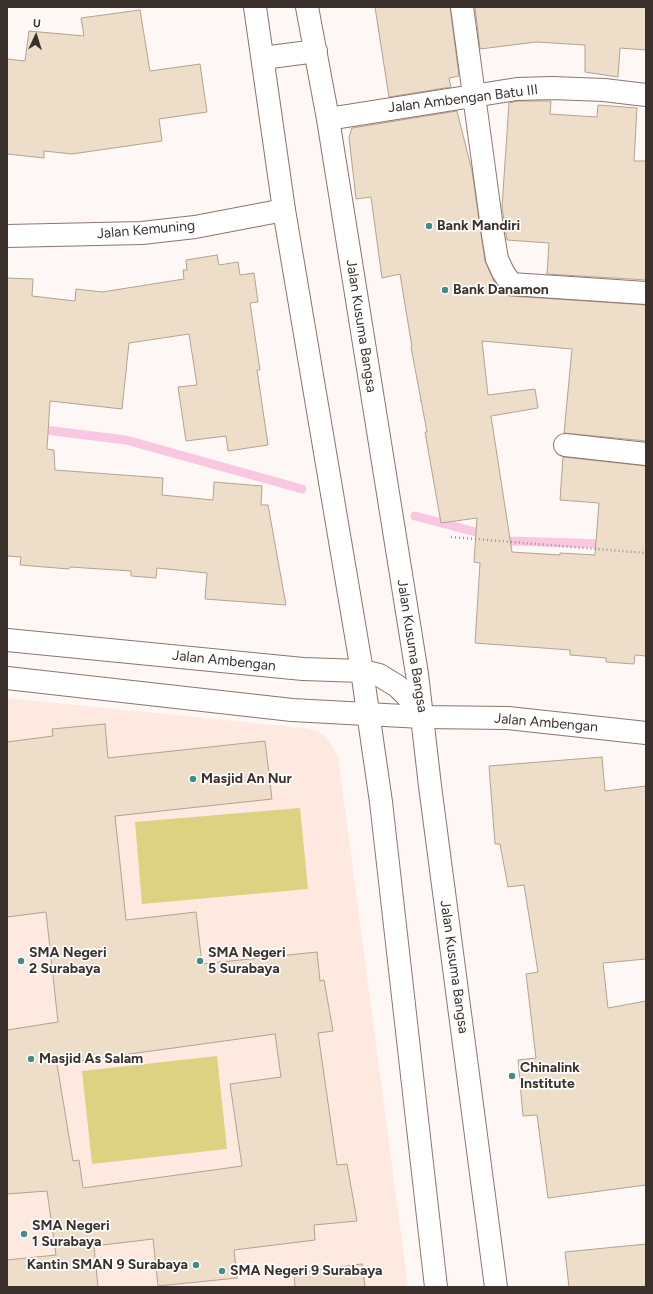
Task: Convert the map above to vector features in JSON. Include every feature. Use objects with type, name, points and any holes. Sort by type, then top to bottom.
[{"type":"main road","points":[[255,7],[284,210],[362,671],[381,802],[436,1287]]},
{"type":"main road","name":"Jalan Kusuma Bangsa","points":[[307,7],[328,119],[412,643],[496,1287]]},
{"type":"main road","points":[[462,7],[497,259],[503,272],[511,284],[646,293]]},
{"type":"main road","points":[[263,58],[316,51]]},
{"type":"main road","name":"Jalan Ambengan Batu III","points":[[328,119],[517,89],[552,88],[604,90],[646,95]]},
{"type":"main road","name":"Jalan Kemuning","points":[[7,236],[142,233],[195,226],[284,210]]},
{"type":"main road","points":[[565,445],[646,454]]},
{"type":"main road","name":"Jalan Ambengan","points":[[7,640],[303,669],[362,671],[379,675],[397,686],[409,698],[422,717]]},
{"type":"main road","name":"Jalan Ambengan","points":[[7,678],[292,710],[422,717],[508,718],[646,733]]},
{"type":"path","points":[[450,537],[646,553]]},
{"type":"shaded area","name":"SMA Negeri 5 Surabaya","points":[[7,698],[303,728],[318,731],[327,738],[338,756],[408,1287],[7,1287]]},
{"type":"shaded area","points":[[300,808],[308,889],[142,904],[135,822]]},
{"type":"shaded area","points":[[217,1056],[227,1149],[92,1164],[82,1071]]},
{"type":"building","points":[[375,7],[450,7],[459,76],[449,78],[451,87],[389,97]]},
{"type":"building","points":[[475,7],[646,7],[646,50],[620,48],[618,77],[585,72],[585,45],[536,42],[480,49]]},
{"type":"building","points":[[140,10],[150,71],[200,64],[207,112],[159,119],[162,141],[72,154],[44,151],[44,158],[7,154],[7,59],[25,61],[29,31],[84,36],[81,18]]},
{"type":"building","points":[[518,101],[551,101],[550,114],[597,117],[598,105],[637,108],[634,161],[646,161],[646,280],[547,274],[549,243],[507,240],[502,207],[509,103]]},
{"type":"building","points":[[457,111],[472,171],[485,261],[496,286],[505,295],[510,296],[646,305],[646,441],[564,433],[572,349],[482,341],[488,395],[535,389],[538,408],[491,416],[512,552],[560,555],[560,553],[595,555],[599,503],[560,500],[563,457],[646,466],[646,656],[635,655],[634,664],[606,662],[606,658],[570,655],[570,650],[475,643],[480,563],[474,562],[477,518],[441,523],[400,274],[382,278],[371,197],[356,199],[349,137],[352,128]]},
{"type":"building","points":[[217,255],[219,265],[238,262],[240,275],[254,273],[258,302],[250,303],[260,370],[257,370],[268,445],[228,451],[226,436],[186,441],[178,387],[197,385],[189,334],[129,343],[122,409],[50,401],[47,449],[54,450],[55,470],[163,478],[162,495],[213,500],[214,482],[262,486],[261,505],[268,505],[286,605],[205,599],[207,573],[157,568],[156,578],[131,576],[131,571],[70,567],[69,569],[20,565],[21,557],[7,556],[7,278],[33,279],[32,296],[75,301],[76,289],[102,292],[184,279],[183,270],[187,270],[186,260]]},
{"type":"building","points":[[105,724],[108,758],[265,741],[272,799],[115,816],[126,920],[196,912],[202,964],[317,952],[320,981],[324,980],[333,1031],[318,1033],[337,1165],[347,1164],[357,1221],[314,1225],[315,1240],[234,1250],[237,1278],[158,1286],[153,1239],[94,1246],[98,1287],[7,1287],[7,1260],[56,1255],[47,1191],[7,1194],[7,1030],[58,1022],[46,912],[7,917],[7,742],[53,736],[52,729]],"holes":[[[275,1034],[281,1077],[230,1084],[242,1166],[83,1188],[79,1160],[73,1161],[57,1064]]]},
{"type":"building","points":[[602,757],[605,791],[646,786],[646,959],[603,963],[608,1008],[646,1001],[646,1185],[548,1198],[537,1115],[523,1116],[518,1060],[536,1058],[526,974],[538,972],[524,885],[508,887],[500,844],[495,844],[489,766]]},
{"type":"building","points":[[646,1244],[646,1287],[569,1287],[565,1252]]},
{"type":"building","points":[[362,1264],[365,1287],[295,1287],[294,1273]]},
{"type":"waterway","points":[[37,429],[126,440],[302,489]]},
{"type":"waterway","points":[[415,516],[487,535]]},
{"type":"waterway","points":[[500,538],[510,541],[607,544]]},
{"type":"place","name":"Bank Mandiri","points":[[429,226]]},
{"type":"place","name":"Bank Danamon","points":[[445,290]]},
{"type":"place","name":"Masjid An Nur","points":[[193,779]]},
{"type":"place","name":"SMA Negeri 2 Surabaya","points":[[21,961]]},
{"type":"place","name":"SMA Negeri 5 Surabaya","points":[[200,961]]},
{"type":"place","name":"Masjid As Salam","points":[[31,1059]]},
{"type":"place","name":"Chinalink Institute","points":[[512,1076]]},
{"type":"place","name":"SMA Negeri 1 Surabaya","points":[[24,1234]]},
{"type":"place","name":"Kantin SMAN 9 Surabaya","points":[[196,1265]]},
{"type":"place","name":"SMA Negeri 9 Surabaya","points":[[222,1271]]}]
